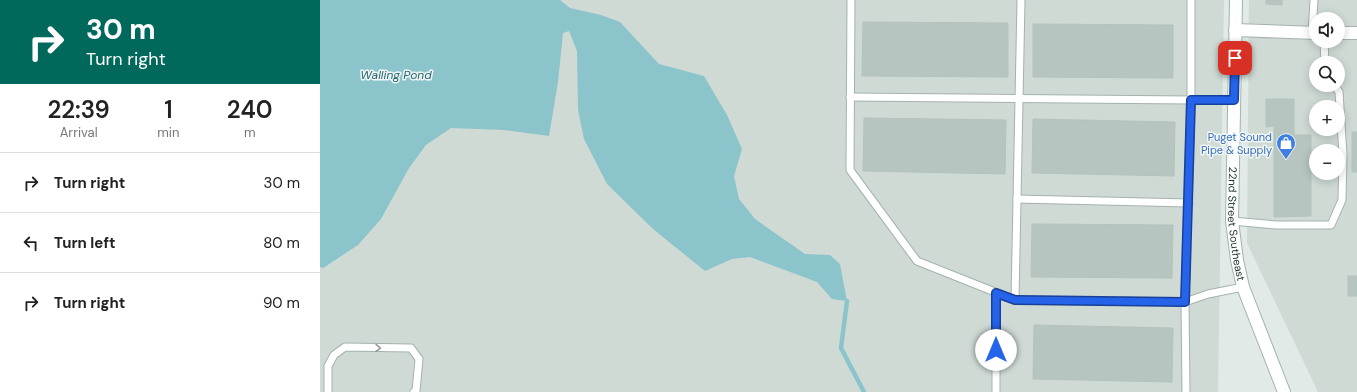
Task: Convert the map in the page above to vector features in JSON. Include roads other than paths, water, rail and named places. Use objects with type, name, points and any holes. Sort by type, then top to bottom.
[{"type":"street","name":"22nd Street Southeast","points":[[1236,0],[1232,221],[1237,260],[1243,287],[1284,392]]},
{"type":"street","points":[[1235,30],[1309,33]]},
{"type":"street","points":[[1345,33],[1357,33]]},
{"type":"lane","points":[[851,0],[850,170],[917,261],[1015,300],[1185,302],[1208,294],[1243,287]]},
{"type":"lane","points":[[1015,300],[1021,0]]},
{"type":"lane","points":[[1186,392],[1185,302],[1189,203],[1191,0]]},
{"type":"lane","points":[[1314,0],[1314,12]]},
{"type":"lane","points":[[1232,221],[1276,225],[1330,225],[1342,200],[1343,155],[1339,92]]},
{"type":"lane","points":[[850,97],[1234,100]]},
{"type":"lane","points":[[1017,199],[1189,203]]},
{"type":"lane","points":[[996,293],[996,392]]},
{"type":"lane","points":[[328,392],[328,366],[334,355],[345,347],[411,348],[419,359],[416,391],[414,392]]},
{"type":"water","name":"Walling Pond","points":[[320,0],[560,0],[570,8],[601,15],[620,22],[659,64],[704,76],[727,115],[742,149],[734,176],[739,199],[755,219],[805,254],[830,255],[840,264],[847,301],[832,299],[817,282],[750,257],[732,259],[705,271],[653,229],[607,184],[584,139],[578,110],[577,51],[569,31],[563,33],[558,82],[549,136],[504,130],[451,128],[426,145],[409,168],[381,219],[358,245],[323,268],[320,267]]},
{"type":"waterway","points":[[847,301],[841,348],[864,392]]},
{"type":"place","name":"Puget Sound Pipe & Supply","points":[[1286,160]]}]
